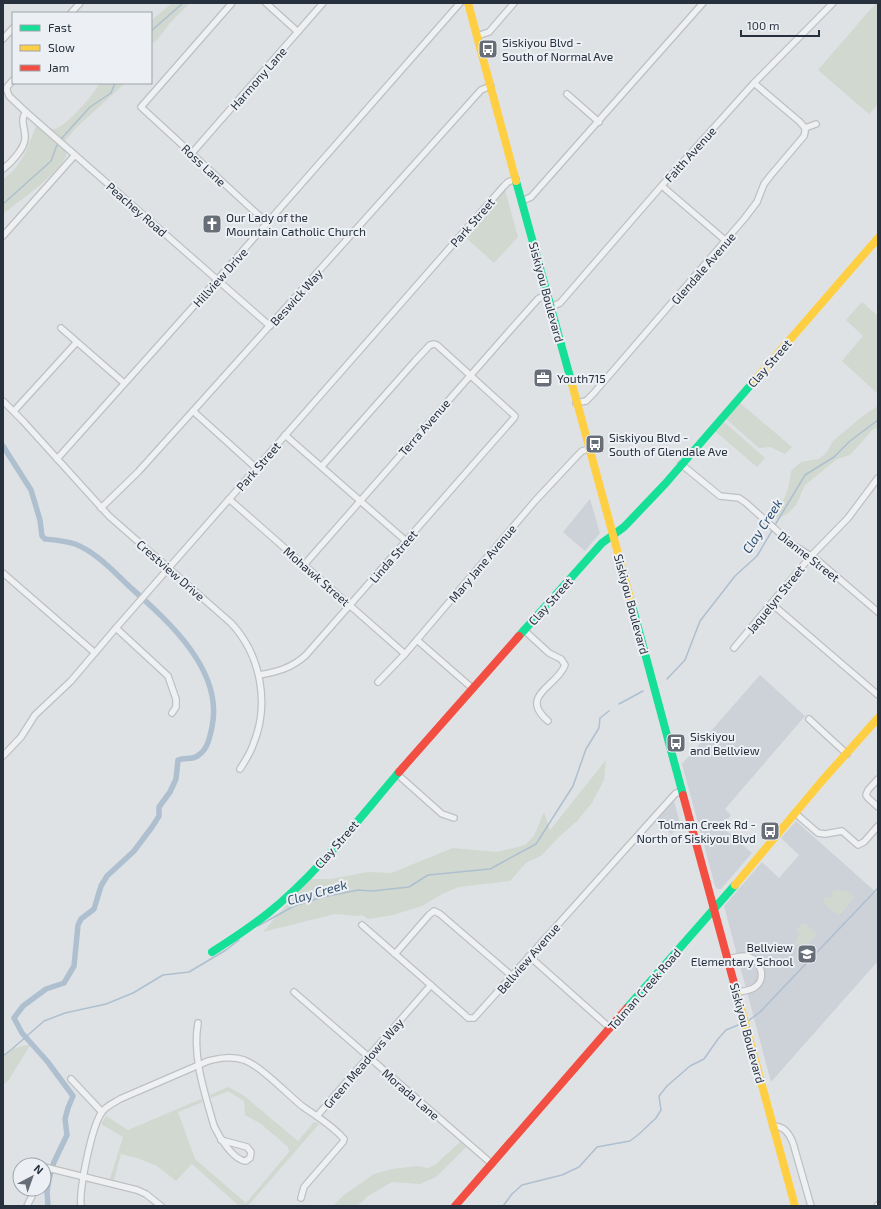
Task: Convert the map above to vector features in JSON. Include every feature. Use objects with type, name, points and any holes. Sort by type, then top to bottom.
[{"type":"street","points":[[72,12],[80,3]]},
{"type":"street","name":"Ross Lane","points":[[232,3],[141,107],[267,223]]},
{"type":"street","points":[[266,3],[298,32]]},
{"type":"street","name":"Harmony Lane","points":[[192,153],[323,3]]},
{"type":"street","name":"Hillview Drive","points":[[57,459],[218,279],[460,3]]},
{"type":"street","name":"Siskiyou Boulevard","points":[[468,3],[795,1206]]},
{"type":"street","points":[[478,36],[489,32],[514,3]]},
{"type":"street","points":[[522,201],[531,197],[703,3]]},
{"type":"street","name":"Faith Avenue","points":[[551,307],[560,303],[754,83],[833,3]]},
{"type":"street","points":[[3,39],[12,29]]},
{"type":"street","points":[[5,91],[12,81]]},
{"type":"street","points":[[754,83],[805,128],[816,124]]},
{"type":"street","name":"Beswick Way","points":[[101,508],[138,472],[482,90],[491,86]]},
{"type":"street","name":"Peachey Road","points":[[5,91],[26,112],[270,326]]},
{"type":"street","points":[[567,94],[599,122]]},
{"type":"street","points":[[3,169],[13,160],[23,143],[25,138],[22,121],[26,112]]},
{"type":"street","name":"Glendale Avenue","points":[[576,403],[586,401],[593,394],[726,241],[758,202],[764,184],[804,136],[805,128]]},
{"type":"street","points":[[3,236],[75,155]]},
{"type":"street","name":"Park Street","points":[[3,756],[21,737],[36,715],[71,681],[141,599],[504,186],[508,182],[516,179]]},
{"type":"street","points":[[662,186],[726,241]]},
{"type":"street","name":"Clay Street","points":[[212,952],[228,943],[275,908],[313,871],[472,688],[602,542],[633,518],[878,238]]},
{"type":"street","name":"Terra Avenue","points":[[304,564],[538,299],[547,294]]},
{"type":"street","points":[[61,328],[76,343],[124,383]]},
{"type":"street","points":[[14,411],[76,343]]},
{"type":"street","points":[[322,466],[430,345],[437,345],[470,375]]},
{"type":"street","name":"Linda Street","points":[[258,675],[284,669],[300,662],[514,418],[514,414],[470,375]]},
{"type":"street","name":"Crestview Drive","points":[[3,401],[14,411],[101,508],[237,629],[250,649],[258,675],[262,697],[260,721],[253,745],[240,769]]},
{"type":"street","points":[[193,411],[256,468]]},
{"type":"street","points":[[285,435],[406,541]]},
{"type":"street","name":"Mary Jane Avenue","points":[[378,682],[406,654],[535,501],[582,451],[589,449]]},
{"type":"street","name":"Dianne Street","points":[[681,464],[720,496],[739,498],[746,502],[793,545],[816,559],[878,612]]},
{"type":"street","name":"Jaquelyn Street","points":[[734,648],[772,604],[810,556],[848,518],[878,478]]},
{"type":"street","name":"Mohawk Street","points":[[229,499],[406,654]]},
{"type":"street","points":[[3,573],[95,652]]},
{"type":"street","points":[[772,604],[878,695]]},
{"type":"street","points":[[116,628],[168,676],[176,699],[176,707],[172,713]]},
{"type":"street","points":[[524,630],[549,653],[561,659],[565,666],[562,672],[542,691],[537,698],[538,709],[542,716],[548,721]]},
{"type":"street","points":[[417,640],[472,688]]},
{"type":"street","name":"Tolman Creek Road","points":[[455,1206],[878,718]]},
{"type":"street","points":[[808,719],[847,754]]},
{"type":"street","points":[[397,774],[442,814],[454,818]]},
{"type":"street","points":[[876,781],[868,790],[866,795],[878,807]]},
{"type":"street","name":"Bellview Avenue","points":[[362,925],[431,986],[465,1015],[472,1019],[476,1017],[675,794],[682,790]]},
{"type":"street","points":[[795,813],[818,833],[821,834],[842,831],[858,845],[864,842],[878,826]]},
{"type":"street","points":[[708,886],[715,893],[722,892],[743,869],[753,864]]},
{"type":"street","points":[[395,954],[434,911],[440,914],[512,976]]},
{"type":"street","points":[[529,956],[610,1028]]},
{"type":"street","points":[[728,959],[744,956],[750,957],[756,962],[762,973],[761,980],[754,988],[737,992]]},
{"type":"street","name":"Green Meadows Way","points":[[81,1206],[83,1176],[94,1129],[102,1112],[107,1106],[208,1061],[223,1057],[232,1057],[249,1062],[255,1066],[317,1116],[431,986]]},
{"type":"street","name":"Morada Lane","points":[[294,992],[492,1164]]},
{"type":"street","points":[[198,1023],[196,1043],[199,1066],[214,1126],[221,1140],[240,1160],[246,1162],[250,1158],[251,1152],[247,1148],[221,1140]]},
{"type":"street","points":[[71,1079],[102,1112]]},
{"type":"street","points":[[301,1198],[304,1187],[344,1140],[342,1136],[317,1116]]},
{"type":"street","points":[[773,1126],[783,1128],[794,1143],[811,1206]]},
{"type":"street","points":[[52,1169],[137,1190],[150,1197],[161,1206]]},
{"type":"street","points":[[27,1206],[32,1197]]},
{"type":"shaded area","points":[[172,3],[190,3],[170,23],[157,40],[152,43],[152,20]]},
{"type":"shaded area","points":[[876,3],[878,3],[878,104],[869,114],[818,70]]},
{"type":"shaded area","points":[[99,84],[124,84],[77,127],[63,143],[48,128],[55,129],[60,127],[73,116]]},
{"type":"shaded area","points":[[36,126],[67,153],[58,168],[49,177],[3,214],[3,179],[10,174],[24,156]]},
{"type":"shaded area","points":[[505,190],[518,237],[494,263],[464,236]]},
{"type":"shaded area","points":[[862,302],[878,316],[878,394],[842,361],[863,336],[846,320]]},
{"type":"shaded area","points":[[740,403],[792,447],[785,454],[770,447],[759,448],[726,419]]},
{"type":"shaded area","points":[[878,406],[878,427],[872,430],[850,455],[837,459],[805,485],[796,505],[787,514],[772,521],[769,518],[779,507],[785,497],[789,486],[791,471],[801,462],[819,459],[827,452],[833,441],[864,415]]},
{"type":"shaded area","points":[[724,422],[765,458],[757,467],[715,431]]},
{"type":"shaded area","points":[[590,499],[600,533],[585,551],[563,532]]},
{"type":"shaded area","points":[[760,675],[805,716],[725,809],[731,815],[722,827],[752,853],[721,889],[717,889],[682,764]]},
{"type":"shaded area","points":[[606,760],[604,780],[592,803],[577,821],[541,856],[527,862],[510,881],[459,887],[442,894],[422,906],[393,915],[368,919],[362,915],[335,914],[263,932],[309,879],[331,879],[368,872],[391,873],[453,848],[497,852],[525,845],[534,836],[544,812],[550,830]]},
{"type":"shaded area","points":[[674,801],[681,827],[671,834],[656,820]]},
{"type":"shaded area","name":"Bellview Elementary School","points":[[796,821],[878,894],[878,961],[771,1082],[724,906],[762,862],[779,878],[799,855],[781,838]]},
{"type":"shaded area","points":[[839,889],[841,891],[847,891],[854,897],[841,914],[837,915],[822,902],[824,900],[823,899],[828,896],[830,898],[832,896],[831,892]]},
{"type":"shaded area","points":[[802,924],[806,924],[817,934],[801,952],[796,947],[798,946],[795,943],[799,934],[796,930]]},
{"type":"shaded area","points":[[31,1044],[8,1081],[3,1085],[3,1056],[12,1049]]},
{"type":"shaded area","points":[[228,1087],[243,1095],[298,1141],[314,1122],[319,1124],[248,1206],[239,1206],[192,1164],[176,1181],[157,1166],[137,1158],[121,1154],[114,1180],[110,1179],[123,1137],[101,1124],[106,1116],[128,1130],[201,1099],[203,1102],[178,1112],[195,1159],[246,1203],[289,1152],[288,1147],[261,1124],[245,1115],[244,1101],[228,1091],[211,1098],[210,1095]]},
{"type":"shaded area","points":[[460,1142],[466,1147],[436,1177],[420,1184],[392,1182],[368,1196],[357,1206],[333,1206],[344,1195],[374,1174],[392,1169],[417,1166],[428,1168],[435,1165]]},
{"type":"waterway","points":[[152,30],[183,3]]},
{"type":"waterway","points":[[61,139],[90,107],[111,93],[115,84]]},
{"type":"waterway","points":[[3,204],[51,161],[57,145]]},
{"type":"waterway","name":"Clay Creek","points":[[775,525],[805,475],[834,457],[850,441],[878,420]]},
{"type":"waterway","points":[[3,446],[31,490],[40,520],[42,536],[45,539],[75,544],[90,552],[111,569],[161,615],[190,648],[201,667],[210,686],[213,706],[212,727],[205,749],[195,757],[178,760],[176,779],[170,792],[159,807],[159,816],[134,851],[107,876],[101,886],[94,909],[81,919],[78,925],[74,966],[64,983],[46,989],[23,1006],[14,1018],[22,1033],[47,1061],[73,1096],[65,1119],[67,1135],[54,1162],[49,1179],[47,1192],[48,1206]]},
{"type":"waterway","name":"Clay Creek","points":[[667,679],[685,660],[700,621],[735,576],[757,556],[773,529]]},
{"type":"waterway","name":"Clay Creek","points":[[619,704],[643,691]]},
{"type":"waterway","name":"Clay Creek","points":[[258,926],[294,906],[323,897],[358,890],[372,891],[409,887],[428,875],[490,869],[536,844],[573,786],[586,749],[599,728],[600,718],[609,711]]},
{"type":"waterway","points":[[748,1021],[760,1012],[878,888]]},
{"type":"waterway","name":"Clay Creek","points":[[3,1056],[44,1021],[65,1013],[106,1004],[133,993],[163,975],[189,972],[226,950],[239,940]]},
{"type":"waterway","points":[[503,1206],[512,1194],[522,1185],[562,1175],[579,1167],[597,1147],[630,1141],[656,1118],[661,1110],[659,1096],[667,1086],[690,1066],[704,1059],[726,1030],[743,1023]]},
{"type":"traffic: fast","points":[[516,181],[572,384]]},
{"type":"traffic: fast","points":[[519,636],[602,543],[624,527],[665,484],[755,380]]},
{"type":"traffic: fast","points":[[632,605],[683,795]]},
{"type":"traffic: fast","points":[[212,952],[267,914],[303,882],[399,772]]},
{"type":"traffic: fast","points":[[627,1008],[735,885]]},
{"type":"traffic: slow","points":[[468,3],[516,181]]},
{"type":"traffic: slow","points":[[755,380],[878,238]]},
{"type":"traffic: slow","points":[[572,384],[632,605]]},
{"type":"traffic: slow","points":[[735,885],[821,782],[878,718]]},
{"type":"traffic: slow","points":[[734,983],[795,1206]]},
{"type":"traffic: jam","points":[[399,772],[519,636]]},
{"type":"traffic: jam","points":[[683,795],[734,983]]},
{"type":"traffic: jam","points":[[455,1206],[627,1008]]},
{"type":"place","name":"Siskiyou Blvd - South of Normal Ave","points":[[488,49]]},
{"type":"place","name":"Our Lady of the Mountain Catholic Church","points":[[212,224]]},
{"type":"place","name":"Youth715","points":[[543,378]]},
{"type":"place","name":"Siskiyou Blvd - South of Glendale Ave","points":[[595,444]]},
{"type":"place","name":"Siskiyou and Bellview","points":[[676,743]]},
{"type":"place","name":"Tolman Creek Rd - North of Siskiyou Blvd","points":[[770,831]]},
{"type":"place","name":"Bellview Elementary School","points":[[807,954]]}]
